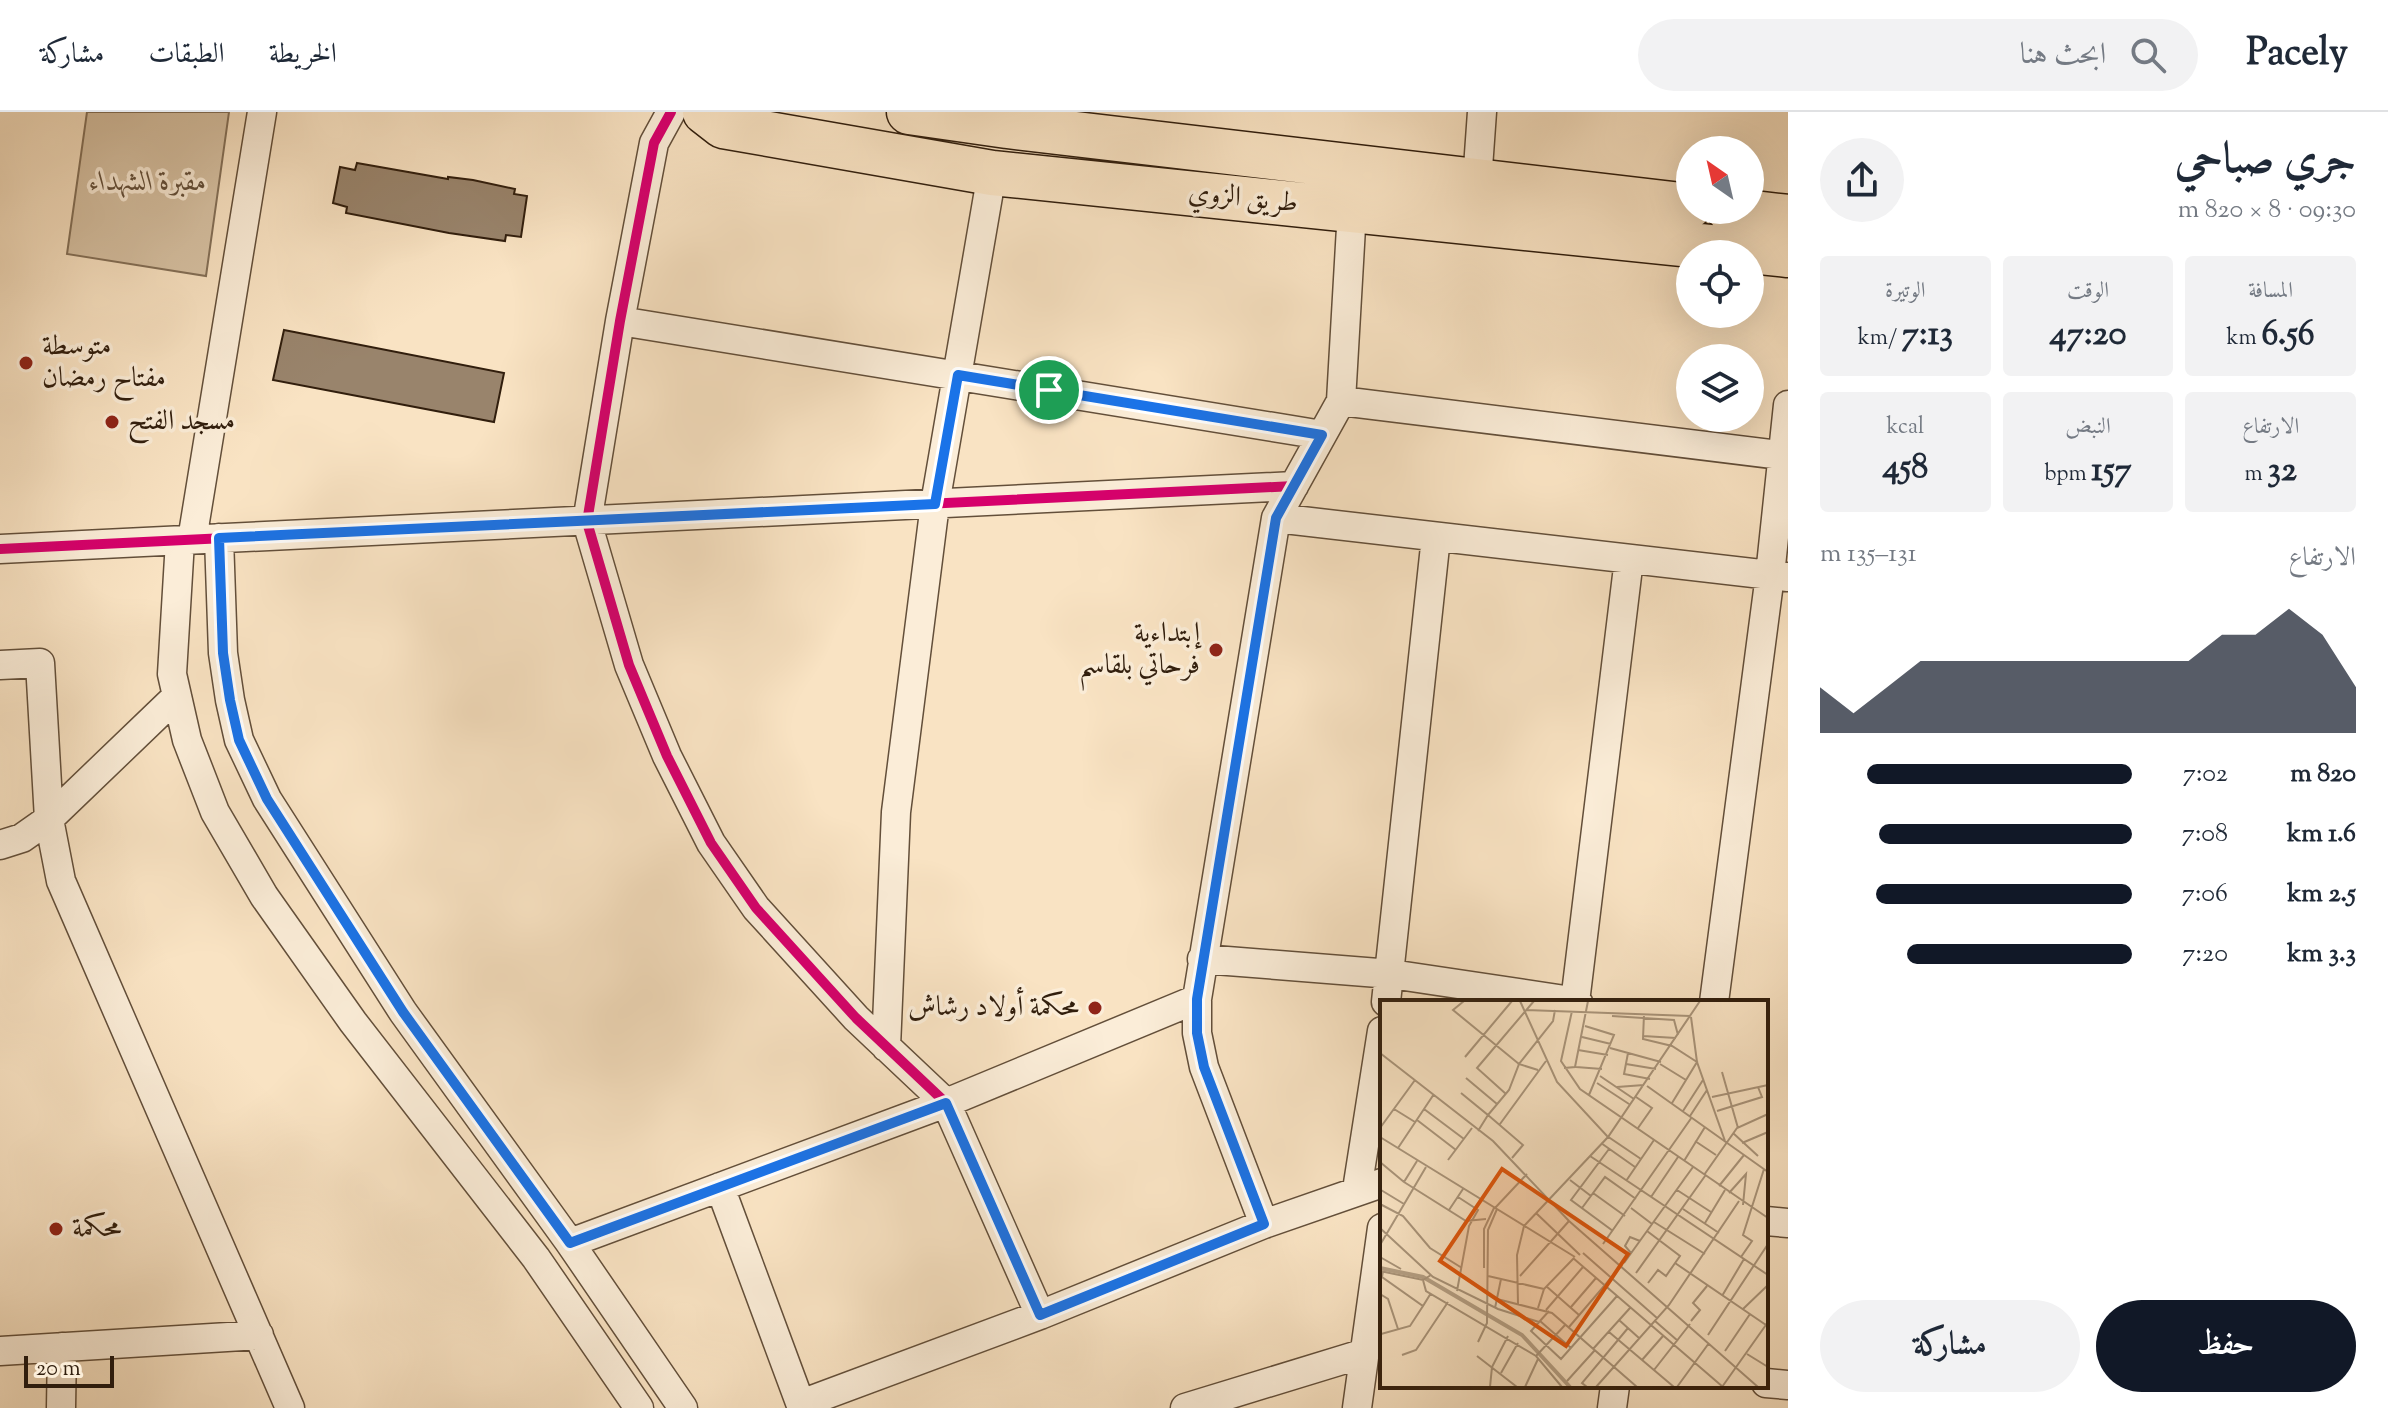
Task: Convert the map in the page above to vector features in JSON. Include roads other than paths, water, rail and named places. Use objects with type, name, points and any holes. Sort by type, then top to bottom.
[{"type":"main road","name":"طريق الزوي","points":[[705,112],[723,126],[992,173],[1788,255]]},
{"type":"main road","name":"طريق الزوي","points":[[935,114],[1676,204]]},
{"type":"main road","points":[[1764,214],[1788,217]]},
{"type":"street","points":[[262,112],[197,540],[172,674],[187,740],[215,812],[264,896],[353,1022],[536,1258],[639,1408]]},
{"type":"street","points":[[671,112],[654,143],[620,321],[587,522],[629,665],[667,756],[711,843],[756,908],[856,1018],[946,1103],[1040,1315]]},
{"type":"street","points":[[1477,182],[1482,112]]},
{"type":"street","points":[[886,1047],[896,812],[935,504],[992,173]]},
{"type":"street","points":[[1264,1224],[1204,1067],[1197,1033],[1197,999],[1276,518],[1341,401],[1352,210]]},
{"type":"street","points":[[620,321],[1322,435]]},
{"type":"street","points":[[1341,401],[1786,455]]},
{"type":"street","points":[[1714,1000],[1779,576],[1788,405]]},
{"type":"street","points":[[0,549],[1294,486]]},
{"type":"street","points":[[1276,518],[1779,576]]},
{"type":"street","points":[[1389,988],[1436,537]]},
{"type":"street","points":[[197,540],[239,740],[267,799],[403,1012],[570,1243],[683,1408]]},
{"type":"street","points":[[1576,1000],[1629,559]]},
{"type":"street","points":[[0,665],[40,663],[49,819],[61,881],[290,1408]]},
{"type":"street","points":[[0,845],[22,838],[49,819],[177,696]]},
{"type":"street","points":[[1202,959],[1389,988],[1549,1000]]},
{"type":"street","points":[[570,1243],[946,1103],[1197,999]]},
{"type":"street","points":[[720,1187],[802,1406],[1040,1315],[1264,1224],[1370,1187],[1380,1057]]},
{"type":"street","points":[[1768,1221],[1788,1223]]},
{"type":"street","points":[[1357,1408],[1371,1343],[1380,1249]]},
{"type":"street","points":[[0,1351],[259,1335]]},
{"type":"street","points":[[1185,1408],[1371,1343]]},
{"type":"street","points":[[61,1408],[62,1347]]},
{"type":"street","points":[[1768,1383],[1788,1385]]},
{"type":"street","points":[[1612,1408],[1615,1388]]},
{"type":"place","name":"متوسطة مفتاح رمضان","points":[[26,363]]},
{"type":"place","name":"مسجد الفتح","points":[[112,422]]},
{"type":"place","name":"إبتداءية فرحاتي بلقاسم","points":[[1216,650]]},
{"type":"place","name":"محكمة أولاد رشاش","points":[[1095,1008]]},
{"type":"place","name":"محكمة","points":[[56,1229]]},
{"type":"park label","name":"مقبرة الشهداء","points":[[148,183]]}]
